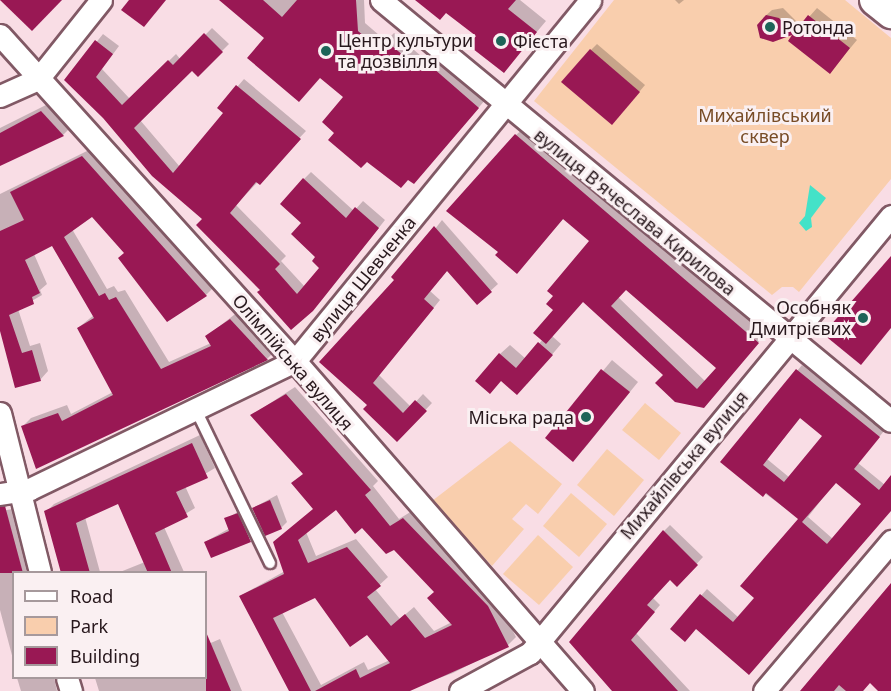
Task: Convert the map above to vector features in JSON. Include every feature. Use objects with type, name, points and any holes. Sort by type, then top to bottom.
[{"type":"street","points":[[0,96],[38,79],[101,0]]},
{"type":"street","name":"вулиця В'ячеслава Кирилова","points":[[381,0],[504,104],[891,421]]},
{"type":"street","name":"вулиця Шевченка","points":[[10,493],[196,410],[295,361],[590,0]]},
{"type":"street","points":[[875,0],[891,13]]},
{"type":"street","name":"Олімпійська вулиця","points":[[0,35],[295,361],[583,691]]},
{"type":"street","name":"Михайлівська вулиця","points":[[460,691],[516,663],[539,643],[891,216]]},
{"type":"street","points":[[0,413],[10,493],[39,571]]},
{"type":"street","points":[[764,691],[891,541]]},
{"type":"lane","points":[[196,410],[270,563]]},
{"type":"green space","name":"Михайлівський сквер","points":[[614,0],[845,0],[891,38],[891,179],[799,292],[793,287],[782,287],[772,295],[534,101]]},
{"type":"green space","points":[[645,403],[681,433],[659,460],[622,430]]},
{"type":"green space","points":[[510,441],[562,484],[538,514],[526,504],[512,519],[524,529],[492,566],[432,501]]},
{"type":"green space","points":[[607,449],[644,480],[614,516],[577,485]]},
{"type":"green space","points":[[571,493],[607,524],[579,557],[543,526]]},
{"type":"green space","points":[[538,535],[573,567],[539,605],[503,574]]},
{"type":"shaded area","points":[[810,185],[826,198],[811,218],[812,227],[806,231],[799,223],[805,216]]},
{"type":"building","points":[[0,0],[62,0],[32,31]]},
{"type":"building","points":[[129,0],[166,0],[144,27],[121,10]]},
{"type":"building","points":[[219,0],[263,0],[282,17],[297,0],[356,0],[358,31],[378,48],[385,40],[418,68],[425,61],[479,108],[414,184],[408,180],[401,188],[367,162],[361,168],[328,140],[334,133],[322,122],[343,97],[320,78],[299,102],[247,58],[264,38]]},
{"type":"building","name":"Фієста","points":[[415,0],[516,0],[508,9],[537,32],[504,73],[468,45],[476,36],[446,13],[440,20]]},
{"type":"building","points":[[766,15],[779,18],[793,34],[808,15],[850,48],[830,74],[788,41],[792,35],[773,42],[760,38],[757,25]]},
{"type":"building","points":[[204,33],[223,52],[198,77],[192,71],[134,128],[173,173],[223,113],[217,108],[236,85],[301,139],[260,185],[256,182],[230,213],[280,264],[275,269],[297,294],[319,268],[312,261],[315,257],[291,234],[301,223],[280,204],[303,178],[346,218],[355,207],[379,228],[313,311],[291,330],[257,292],[260,290],[196,225],[202,219],[152,176],[103,118],[64,80],[95,40],[113,54],[96,77],[122,105],[168,60],[173,65]]},
{"type":"building","points":[[590,49],[640,92],[612,125],[561,82]]},
{"type":"building","points":[[41,111],[64,136],[0,166],[0,133]]},
{"type":"building","points":[[515,134],[759,343],[704,408],[675,402],[655,383],[663,375],[583,302],[546,344],[533,333],[553,310],[546,304],[553,296],[547,291],[589,241],[563,219],[517,274],[495,255],[498,252],[446,211]],"holes":[[[626,290],[716,368],[697,389],[611,306]]]},
{"type":"building","points":[[82,156],[207,296],[167,322],[118,258],[124,253],[92,217],[64,237],[99,296],[105,293],[109,300],[116,297],[161,369],[211,346],[205,336],[230,319],[268,360],[36,469],[21,426],[58,413],[62,421],[113,395],[77,328],[94,318],[52,246],[25,260],[40,293],[32,297],[34,304],[9,315],[22,353],[32,350],[41,381],[15,388],[0,331],[0,231],[24,220],[10,192]]},
{"type":"building","points":[[434,226],[492,292],[477,305],[447,271],[424,299],[434,308],[373,383],[403,413],[415,400],[427,411],[397,442],[363,409],[367,405],[319,362],[394,280],[391,277]]},
{"type":"building","name":"Особняк Дмитрієвих","points":[[891,256],[891,328],[861,365],[823,334]]},
{"type":"building","points":[[538,342],[553,355],[517,395],[501,381],[490,394],[475,381],[499,353],[516,368]]},
{"type":"building","name":"Міська рада","points":[[601,369],[630,392],[573,462],[545,438]]},
{"type":"building","points":[[796,369],[880,437],[854,469],[879,490],[891,475],[891,511],[749,675],[696,629],[685,642],[670,629],[700,594],[733,622],[754,598],[740,586],[798,519],[766,493],[763,497],[720,462]],"holes":[[[800,418],[822,436],[784,482],[763,465]],[[836,483],[861,504],[827,544],[802,522]]]},
{"type":"building","points":[[286,394],[371,490],[365,495],[390,526],[403,518],[488,606],[509,647],[410,691],[315,691],[356,669],[360,678],[390,663],[367,635],[350,647],[315,598],[273,618],[311,691],[289,691],[239,596],[284,574],[273,542],[313,509],[291,483],[303,474],[250,415]],"holes":[[[336,510],[355,534],[362,528],[386,554],[394,550],[434,592],[427,598],[452,625],[425,638],[405,614],[391,626],[367,597],[381,586],[347,547],[308,563],[298,540]]]},
{"type":"building","points":[[192,443],[208,478],[176,492],[188,517],[155,533],[171,571],[147,571],[118,504],[76,523],[89,571],[60,571],[44,511]]},
{"type":"building","points":[[270,500],[282,529],[265,536],[252,508]]},
{"type":"building","points":[[0,506],[5,506],[22,571],[0,573]]},
{"type":"building","points":[[238,513],[251,542],[211,558],[204,542],[229,531],[224,518]]},
{"type":"building","points":[[663,530],[698,565],[677,587],[670,580],[647,605],[655,612],[631,640],[678,691],[612,691],[569,642]]},
{"type":"building","points":[[891,583],[891,691],[878,691],[870,683],[863,691],[846,691],[839,685],[834,691],[800,691]]},
{"type":"building","points":[[207,634],[231,691],[206,691],[207,679]]},
{"type":"place","name":"Ротонда","points":[[770,27]]},
{"type":"place","name":"Фієста","points":[[501,41]]},
{"type":"place","name":"Центр культури та дозвілля","points":[[326,51]]},
{"type":"place","name":"Особняк Дмитрієвих","points":[[863,318]]},
{"type":"place","name":"Міська рада","points":[[586,417]]}]
